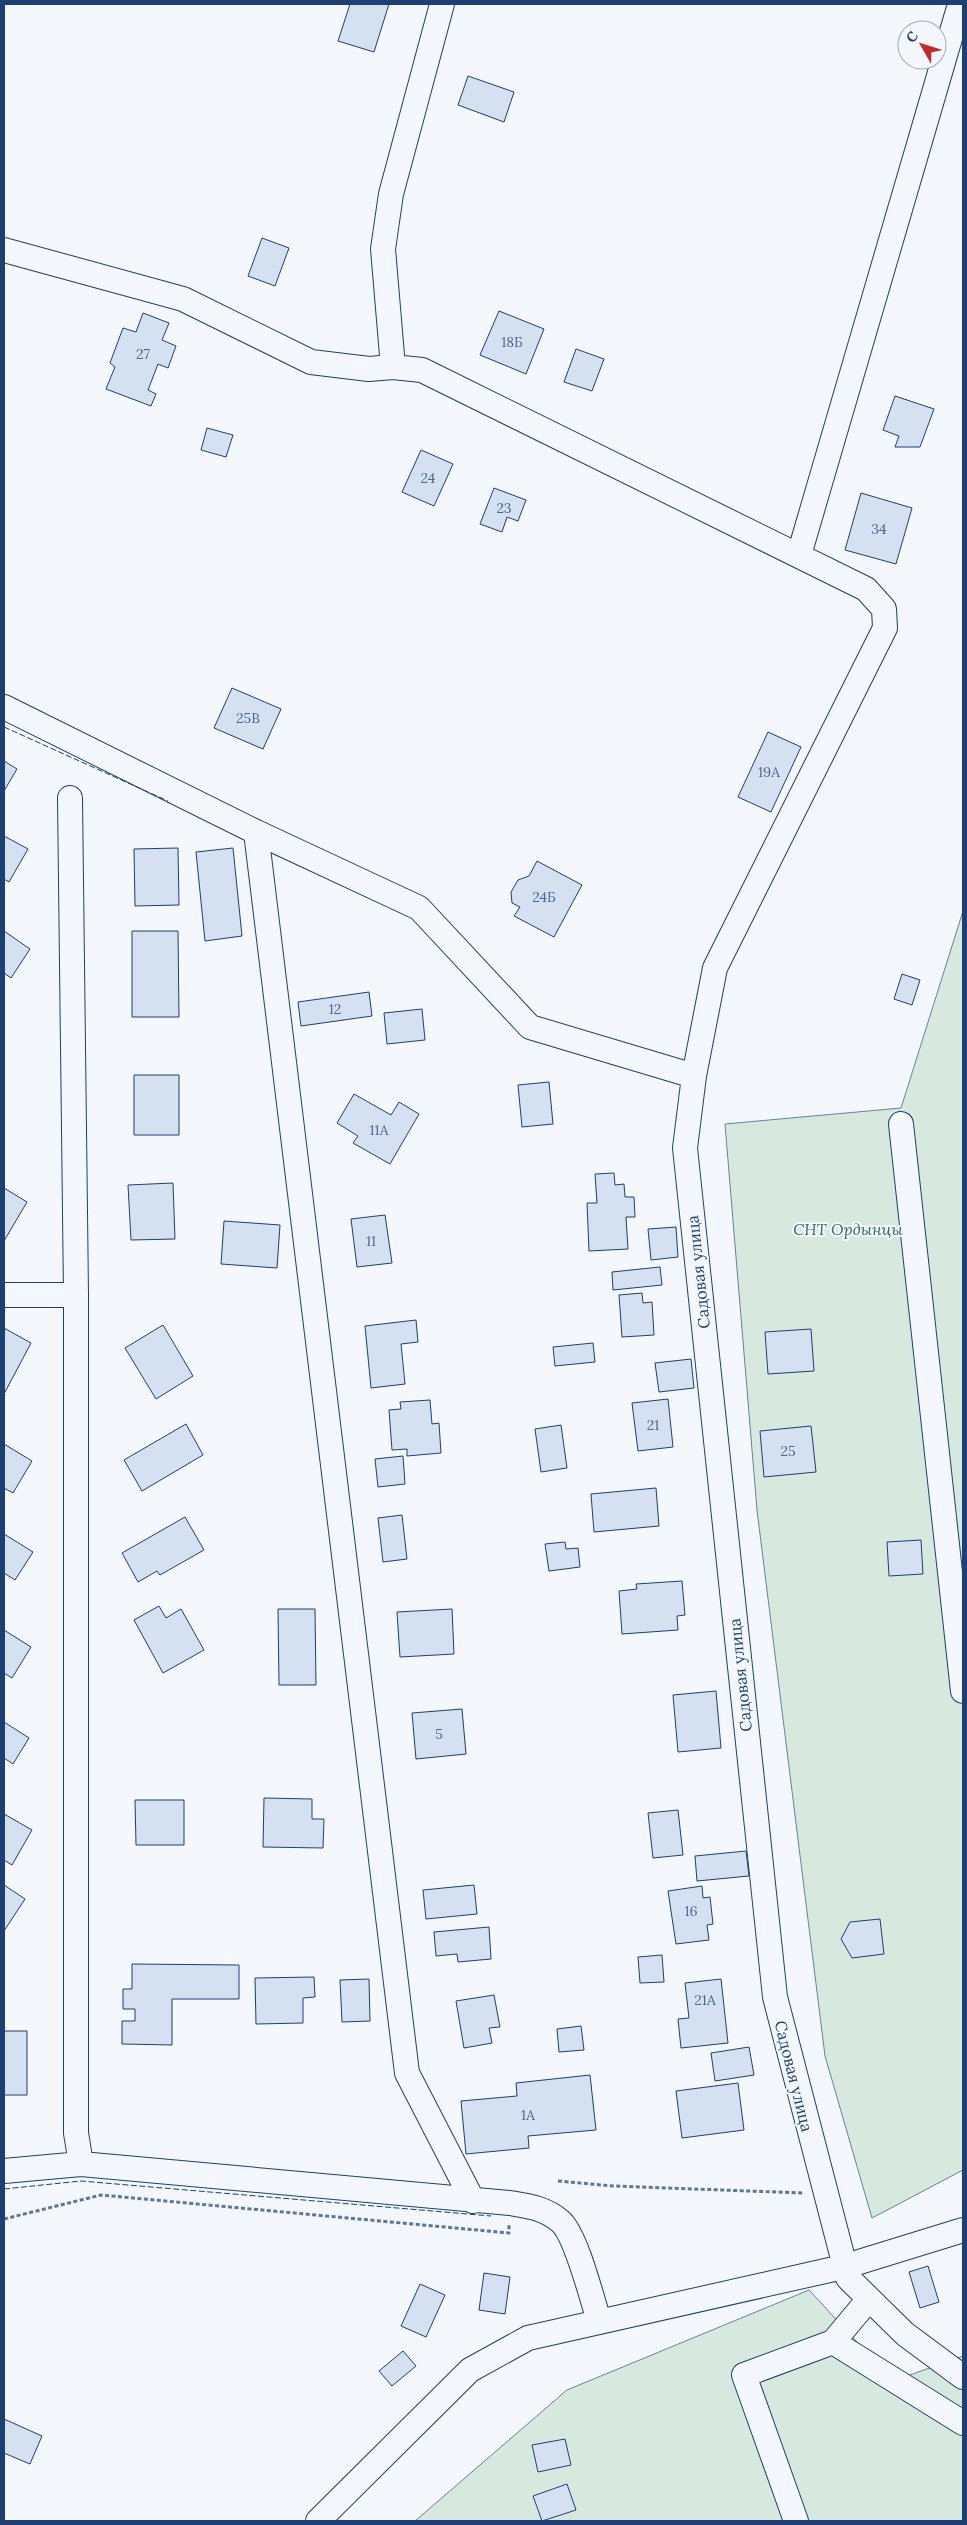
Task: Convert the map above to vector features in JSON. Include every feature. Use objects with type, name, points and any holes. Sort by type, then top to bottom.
[{"type":"street","points":[[393,367],[383,249],[384,240],[391,194],[442,4]]},
{"type":"street","points":[[799,555],[960,4]]},
{"type":"street","name":"Садовая улица","points":[[4,250],[183,299],[311,362],[369,370],[393,367],[422,370],[866,589],[884,609],[885,628],[715,968],[694,1076],[684,1148],[772,1978],[775,1997],[843,2267]]},
{"type":"street","points":[[4,707],[256,832],[420,908],[530,1027],[694,1076]]},
{"type":"street","points":[[70,798],[76,1295],[76,2133],[81,2164]]},
{"type":"street","points":[[256,832],[407,2073],[473,2201]]},
{"type":"street","points":[[902,1124],[963,1691]]},
{"type":"street","points":[[4,1295],[76,1295]]},
{"type":"street","points":[[4,2171],[81,2164],[510,2203],[539,2208],[561,2222],[573,2242],[600,2321]]},
{"type":"street","points":[[318,2521],[470,2370],[528,2338],[843,2267],[963,2230]]},
{"type":"street","points":[[843,2267],[848,2278],[905,2334],[963,2377]]},
{"type":"street","points":[[796,2521],[744,2375],[833,2342],[869,2299]]},
{"type":"street","points":[[833,2342],[963,2423]]},
{"type":"path","points":[[558,2181],[612,2186],[824,2193]]},
{"type":"path","points":[[4,2219],[100,2195],[509,2233],[510,2203]]},
{"type":"green space","name":"СНТ Ордынцы","points":[[963,911],[963,2170],[872,2218],[825,2056],[757,1510],[725,1124],[901,1108]]},
{"type":"green space","points":[[809,2290],[893,2381],[963,2356],[963,2521],[415,2521],[567,2390]]},
{"type":"building","points":[[350,4],[389,4],[374,52],[338,41]]},
{"type":"building","points":[[468,76],[514,92],[504,122],[458,105]]},
{"type":"building","points":[[262,238],[289,248],[275,286],[248,276]]},
{"type":"building","points":[[499,311],[544,329],[526,374],[480,355]]},
{"type":"building","points":[[143,313],[169,323],[162,340],[176,346],[168,368],[158,364],[148,390],[156,394],[151,406],[106,389],[115,367],[110,363],[123,328],[136,332]]},
{"type":"building","points":[[576,349],[604,359],[592,391],[564,382]]},
{"type":"building","points":[[895,396],[934,409],[920,447],[895,447],[899,436],[883,430]]},
{"type":"building","points":[[207,428],[233,435],[226,457],[201,450]]},
{"type":"building","points":[[421,450],[453,464],[434,506],[402,492]]},
{"type":"building","points":[[494,488],[526,500],[518,521],[507,517],[502,532],[480,524]]},
{"type":"building","points":[[861,493],[912,508],[896,564],[845,550]]},
{"type":"building","points":[[232,688],[281,709],[263,749],[214,728]]},
{"type":"building","points":[[768,732],[801,747],[771,812],[738,797]]},
{"type":"building","points":[[4,761],[17,769],[4,791]]},
{"type":"building","points":[[4,836],[28,849],[9,882],[4,879]]},
{"type":"building","points":[[178,848],[179,905],[135,906],[134,849]]},
{"type":"building","points":[[233,848],[242,936],[205,941],[196,852]]},
{"type":"building","points":[[537,861],[582,885],[554,937],[514,916],[520,907],[512,903],[511,892],[518,880],[529,876]]},
{"type":"building","points":[[4,931],[30,949],[11,978],[4,973]]},
{"type":"building","points":[[132,931],[178,931],[179,1017],[132,1017]]},
{"type":"building","points":[[902,974],[920,980],[912,1005],[894,999]]},
{"type":"building","points":[[369,992],[372,1016],[301,1026],[298,1002]]},
{"type":"building","points":[[422,1009],[425,1040],[387,1044],[384,1013]]},
{"type":"building","points":[[134,1075],[179,1075],[179,1135],[134,1135]]},
{"type":"building","points":[[549,1082],[553,1124],[522,1127],[518,1085]]},
{"type":"building","points":[[354,1094],[391,1115],[399,1102],[419,1114],[390,1164],[353,1143],[358,1136],[337,1123]]},
{"type":"building","points":[[614,1173],[615,1185],[624,1184],[625,1197],[634,1197],[635,1217],[626,1217],[628,1249],[589,1251],[587,1203],[597,1203],[595,1174]]},
{"type":"building","points":[[173,1183],[175,1239],[131,1240],[128,1185]]},
{"type":"building","points":[[4,1188],[27,1202],[4,1241]]},
{"type":"building","points":[[385,1215],[392,1263],[357,1267],[351,1219]]},
{"type":"building","points":[[224,1221],[280,1225],[277,1268],[221,1264]]},
{"type":"building","points":[[676,1227],[678,1257],[651,1260],[648,1229]]},
{"type":"building","points":[[660,1267],[662,1285],[613,1290],[612,1272]]},
{"type":"building","points":[[642,1293],[643,1303],[652,1302],[654,1335],[622,1337],[619,1295]]},
{"type":"building","points":[[416,1320],[418,1342],[401,1344],[405,1384],[371,1388],[365,1326]]},
{"type":"building","points":[[163,1325],[193,1376],[156,1399],[125,1348]]},
{"type":"building","points":[[4,1328],[31,1343],[4,1394]]},
{"type":"building","points":[[811,1329],[814,1371],[768,1374],[765,1332]]},
{"type":"building","points":[[593,1343],[595,1362],[555,1366],[553,1347]]},
{"type":"building","points":[[691,1359],[694,1388],[659,1392],[655,1363]]},
{"type":"building","points":[[668,1399],[673,1447],[638,1451],[632,1403]]},
{"type":"building","points":[[430,1400],[432,1424],[439,1423],[441,1453],[407,1456],[407,1449],[392,1450],[389,1410],[401,1409],[400,1402]]},
{"type":"building","points":[[186,1424],[203,1455],[142,1491],[124,1460]]},
{"type":"building","points":[[561,1425],[567,1468],[541,1472],[535,1429]]},
{"type":"building","points":[[811,1426],[816,1472],[764,1477],[760,1431]]},
{"type":"building","points":[[4,1444],[32,1461],[13,1493],[4,1488]]},
{"type":"building","points":[[403,1456],[405,1484],[378,1487],[375,1459]]},
{"type":"building","points":[[656,1488],[659,1526],[594,1532],[591,1494]]},
{"type":"building","points":[[402,1515],[407,1559],[383,1562],[378,1518]]},
{"type":"building","points":[[185,1517],[204,1550],[160,1575],[157,1571],[138,1582],[122,1553]]},
{"type":"building","points":[[4,1534],[33,1552],[15,1580],[4,1573]]},
{"type":"building","points":[[921,1540],[923,1574],[889,1576],[887,1542]]},
{"type":"building","points":[[565,1542],[566,1549],[578,1548],[580,1567],[549,1571],[545,1544]]},
{"type":"building","points":[[682,1581],[685,1615],[677,1616],[678,1630],[622,1634],[619,1591],[637,1589],[636,1584]]},
{"type":"building","points":[[159,1606],[166,1618],[181,1609],[204,1650],[163,1673],[134,1620]]},
{"type":"building","points":[[278,1609],[315,1609],[316,1685],[279,1685]]},
{"type":"building","points":[[452,1609],[454,1654],[400,1657],[397,1612]]},
{"type":"building","points":[[4,1630],[31,1647],[12,1678],[4,1673]]},
{"type":"building","points":[[716,1691],[721,1748],[678,1752],[673,1695]]},
{"type":"building","points":[[462,1709],[466,1754],[416,1759],[412,1713]]},
{"type":"building","points":[[4,1722],[29,1738],[13,1764],[4,1758]]},
{"type":"building","points":[[264,1798],[312,1799],[312,1819],[324,1819],[323,1848],[263,1847]]},
{"type":"building","points":[[135,1800],[184,1800],[184,1845],[136,1845]]},
{"type":"building","points":[[678,1810],[683,1855],[653,1858],[648,1813]]},
{"type":"building","points":[[4,1814],[32,1830],[12,1865],[4,1860]]},
{"type":"building","points":[[746,1851],[749,1876],[697,1881],[695,1856]]},
{"type":"building","points":[[4,1885],[25,1899],[4,1931]]},
{"type":"building","points":[[474,1885],[477,1914],[426,1919],[423,1890]]},
{"type":"building","points":[[702,1886],[703,1898],[710,1897],[713,1924],[707,1925],[709,1940],[676,1944],[668,1891]]},
{"type":"building","points":[[880,1919],[884,1954],[852,1958],[841,1939],[850,1922]]},
{"type":"building","points":[[489,1927],[491,1959],[458,1962],[457,1954],[436,1956],[434,1932]]},
{"type":"building","points":[[662,1955],[664,1982],[640,1983],[638,1957]]},
{"type":"building","points":[[132,1964],[239,1965],[239,1999],[172,1999],[172,2045],[122,2044],[122,2021],[135,2021],[135,2009],[123,2009],[123,1989],[132,1989]]},
{"type":"building","points":[[314,1977],[315,1997],[303,1998],[303,2023],[256,2024],[255,1978]]},
{"type":"building","points":[[369,1979],[370,2021],[342,2022],[340,1980]]},
{"type":"building","points":[[721,1979],[728,2043],[681,2048],[678,2019],[689,2018],[685,1983]]},
{"type":"building","points":[[494,1995],[500,2027],[489,2028],[492,2043],[464,2048],[456,2001]]},
{"type":"building","points":[[581,2026],[584,2050],[559,2052],[557,2029]]},
{"type":"building","points":[[4,2031],[27,2031],[27,2095],[4,2095]]},
{"type":"building","points":[[749,2047],[754,2075],[715,2081],[711,2053]]},
{"type":"building","points":[[590,2075],[596,2130],[528,2136],[529,2148],[466,2154],[461,2101],[517,2096],[516,2083]]},
{"type":"building","points":[[738,2083],[744,2130],[682,2138],[676,2091]]},
{"type":"building","points":[[928,2266],[939,2302],[920,2308],[909,2272]]},
{"type":"building","points":[[484,2273],[510,2277],[505,2314],[479,2310]]},
{"type":"building","points":[[420,2284],[445,2295],[426,2337],[401,2326]]},
{"type":"building","points":[[403,2351],[416,2366],[392,2386],[379,2371]]},
{"type":"building","points":[[4,2419],[42,2436],[30,2464],[4,2453]]},
{"type":"building","points":[[565,2439],[571,2465],[538,2472],[532,2445]]},
{"type":"building","points":[[567,2484],[576,2510],[542,2521],[533,2496]]},
{"type":"fence","points":[[4,727],[168,801]]},
{"type":"fence","points":[[4,2189],[81,2181],[491,2216]]}]
